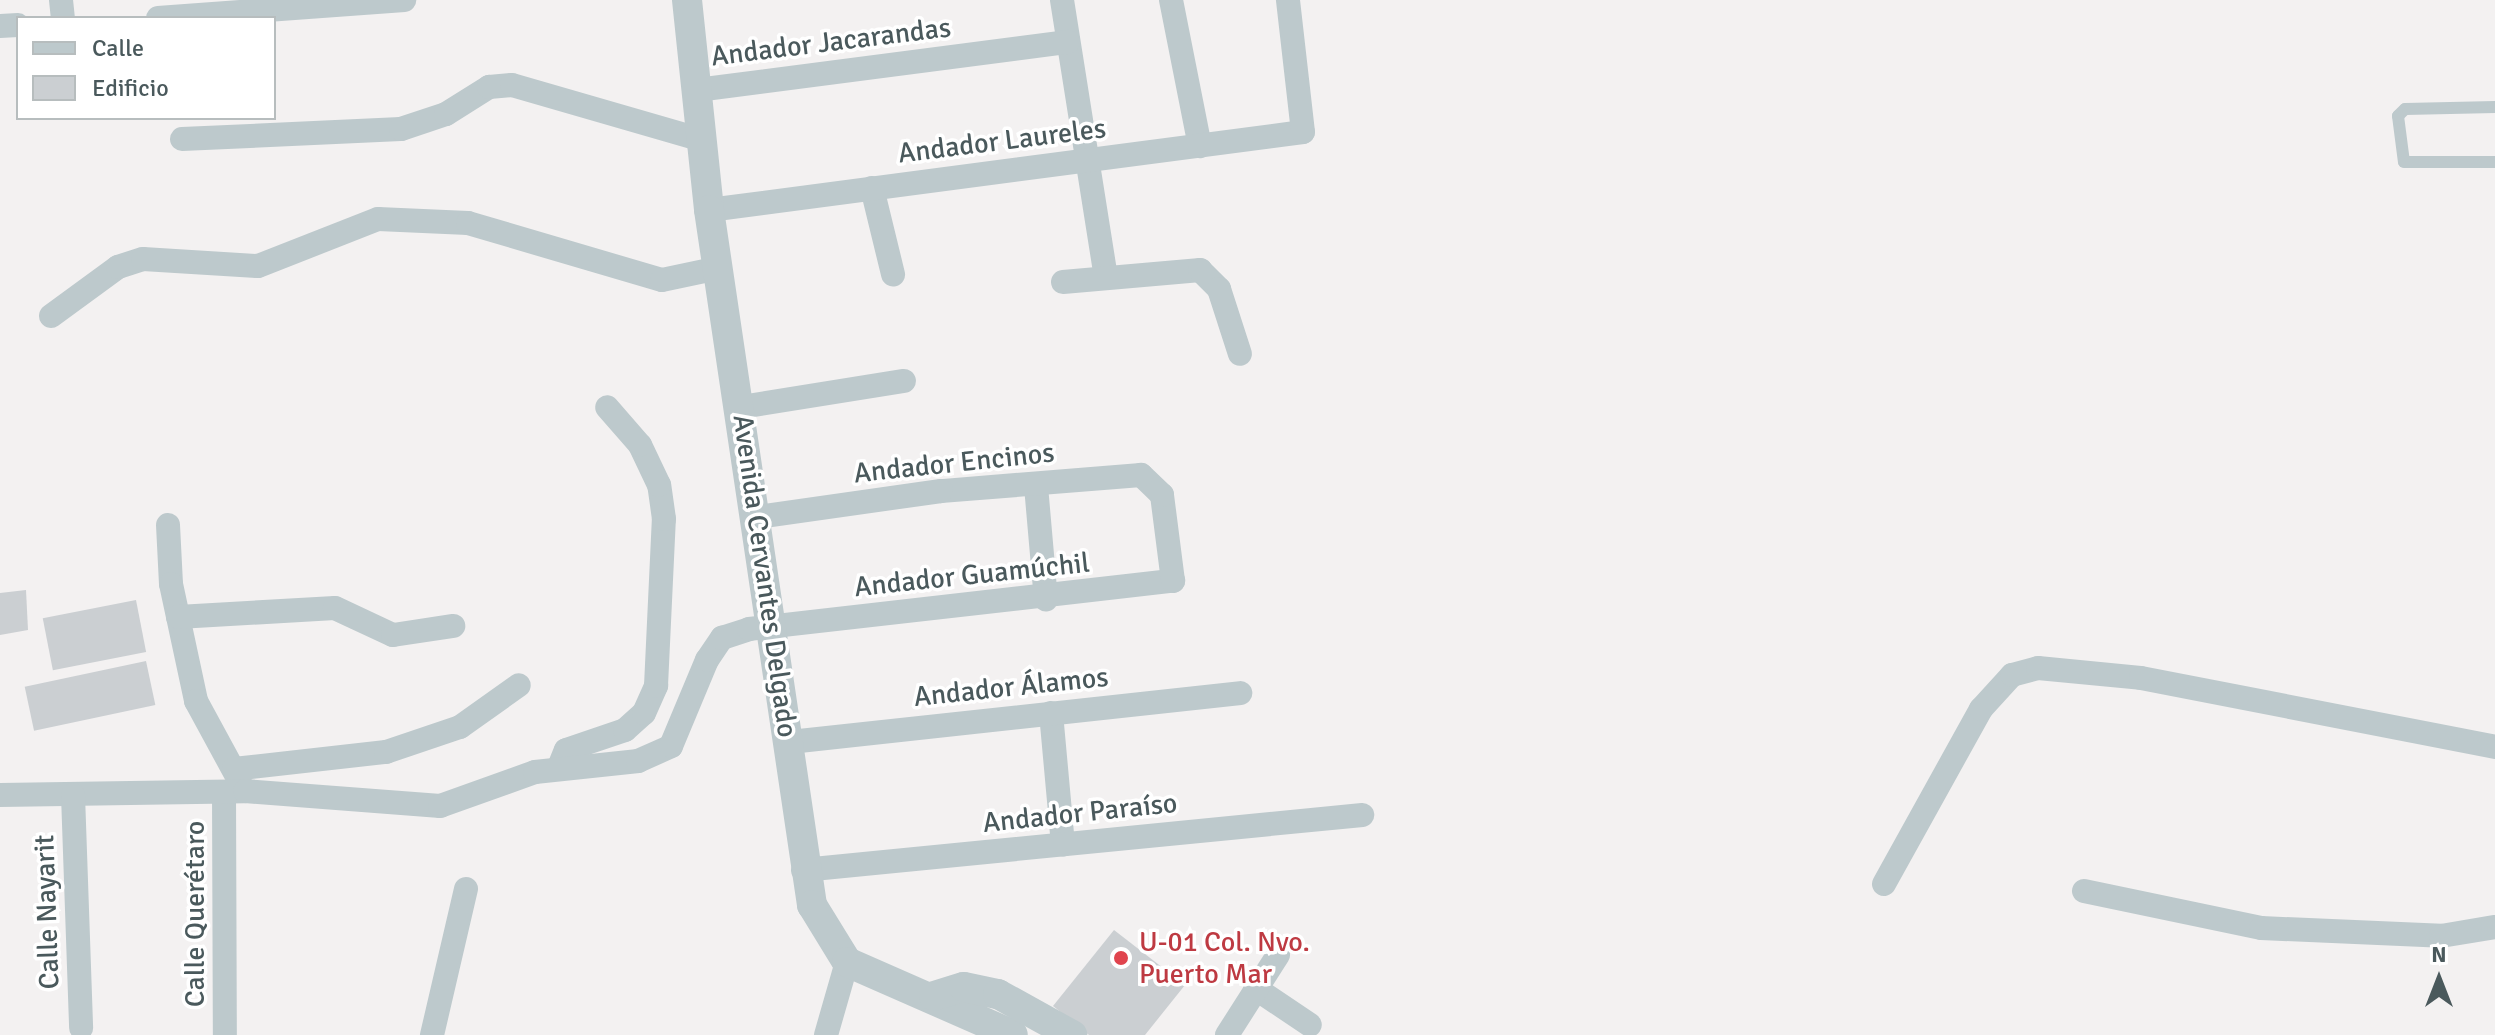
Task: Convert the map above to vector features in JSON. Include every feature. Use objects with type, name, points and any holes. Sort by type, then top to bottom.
[{"type":"street","name":"Avenida Cervantes Delgado","points":[[687,0],[709,210],[776,625],[803,870],[827,938],[847,962]]},
{"type":"street","points":[[1062,0],[1084,161],[1106,277]]},
{"type":"street","points":[[1171,0],[1200,146]]},
{"type":"street","name":"Andador Laureles","points":[[709,210],[1303,132],[1288,0]]},
{"type":"street","points":[[183,16],[288,6],[404,2]]},
{"type":"street","name":"Andador Jacarandas","points":[[697,90],[1068,42]]},
{"type":"street","points":[[182,139],[401,129],[446,114],[489,87],[512,85],[702,140]]},
{"type":"street","points":[[872,188],[893,274]]},
{"type":"street","points":[[51,316],[118,267],[143,259],[258,266],[378,219],[468,223],[662,280],[719,268]]},
{"type":"street","points":[[1063,282],[1200,270],[1219,289],[1240,354]]},
{"type":"street","points":[[741,407],[904,381]]},
{"type":"street","points":[[235,784],[440,806],[559,767],[566,750],[625,730],[644,713],[656,686],[664,519],[659,485],[640,445],[607,407]]},
{"type":"street","name":"Andador Encinos","points":[[758,517],[941,491],[1036,486],[1124,474],[1154,482],[1173,581]]},
{"type":"street","points":[[1036,486],[1046,600]]},
{"type":"street","points":[[168,525],[178,617],[196,701],[235,784]]},
{"type":"street","name":"Andador Guamúchil","points":[[559,767],[638,761],[671,746],[722,638],[776,625],[1046,600],[1173,581]]},
{"type":"street","points":[[178,617],[347,608],[393,635],[453,626]]},
{"type":"street","points":[[1884,884],[1981,709],[2012,675],[2038,668],[2141,678],[2495,747]]},
{"type":"street","points":[[0,795],[73,795],[235,784],[386,752],[460,727],[519,685]]},
{"type":"street","name":"Andador Álamos","points":[[790,742],[1240,693]]},
{"type":"street","points":[[1051,713],[1063,844]]},
{"type":"street","name":"Calle Querétaro","points":[[225,1035],[235,784]]},
{"type":"street","name":"Calle Nayarit","points":[[73,795],[81,1028]]},
{"type":"street","name":"Andador Paraíso","points":[[803,870],[1362,815]]},
{"type":"street","points":[[432,1035],[466,889]]},
{"type":"street","points":[[2084,891],[2261,928],[2441,936],[2495,927]]},
{"type":"street","points":[[1227,1035],[1278,955]]},
{"type":"street","points":[[826,1035],[847,962],[934,996],[1013,1035]]},
{"type":"street","points":[[934,996],[964,987],[998,994],[1060,1032]]},
{"type":"street","points":[[1255,988],[1310,1025]]},
{"type":"lane","points":[[2495,107],[2405,109],[2398,116],[2400,161],[2495,162]]},
{"type":"building","points":[[26,590],[28,630],[0,635],[0,593]]},
{"type":"building","points":[[136,600],[146,652],[53,670],[43,618]]},
{"type":"building","points":[[146,661],[155,705],[34,731],[25,687]]},
{"type":"building","name":"U-01 Col. Nvo. Puerto Mar","points":[[1114,930],[1185,985],[1145,1035],[1089,1035],[1053,1006]]},
{"type":"place","name":"U-01 Col. Nvo. Puerto Mar","points":[[1121,958]]}]
